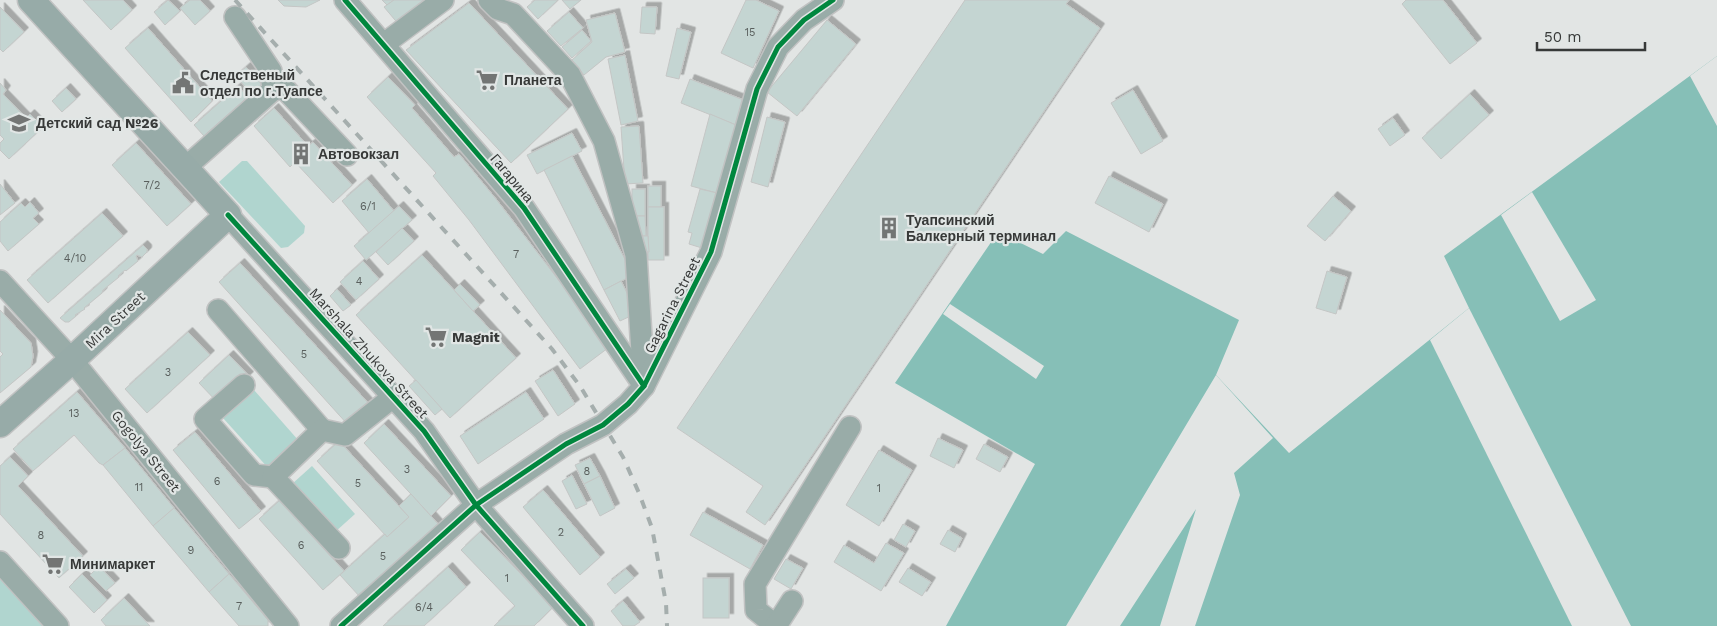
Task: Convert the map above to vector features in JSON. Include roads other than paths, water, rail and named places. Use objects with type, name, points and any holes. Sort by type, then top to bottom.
[{"type":"main road","name":"Marshala Zhukova Street","points":[[31,0],[228,215]]},
{"type":"main road","name":"Mira Street","points":[[0,424],[228,215]]},
{"type":"street","name":"Гагарина","points":[[345,0],[524,208],[644,386]]},
{"type":"street","points":[[384,44],[443,0]]},
{"type":"street","points":[[489,0],[498,9],[513,14],[570,75],[604,140],[636,255],[644,386]]},
{"type":"street","name":"Gagarina Street","points":[[340,626],[476,506],[566,444],[603,425],[628,404],[644,386],[710,252],[757,89],[778,47],[804,20],[834,0]]},
{"type":"street","points":[[235,17],[271,72],[272,90]]},
{"type":"street","points":[[185,168],[272,90],[284,88],[347,155]]},
{"type":"street","name":"Marshala Zhukova Street","points":[[228,215],[424,431],[476,506],[565,618],[583,626]]},
{"type":"street","name":"Gogolya Street","points":[[0,281],[72,360],[288,626]]},
{"type":"street","points":[[218,310],[322,430],[345,435],[393,397]]},
{"type":"street","points":[[244,385],[205,419],[254,475],[273,477],[339,548]]},
{"type":"street","points":[[792,601],[776,626],[756,610],[754,584],[850,427]]},
{"type":"street","points":[[273,477],[322,430]]},
{"type":"street","points":[[0,562],[58,626]]},
{"type":"railway","points":[[235,0],[552,349],[580,386],[623,457],[652,528],[666,603],[667,626]]},
{"type":"place","name":"Планета","points":[[487,80]]},
{"type":"place","name":"Следственый отдел по г.Туапсе","points":[[183,83]]},
{"type":"place","name":"Детский сад №26","points":[[19,123]]},
{"type":"place","name":"Автовокзал","points":[[301,154]]},
{"type":"place","name":"Туапсинский Балкерный терминал","points":[[889,228]]},
{"type":"place","name":"Magnit","points":[[436,337]]},
{"type":"place","name":"Минимаркет","points":[[53,564]]}]
